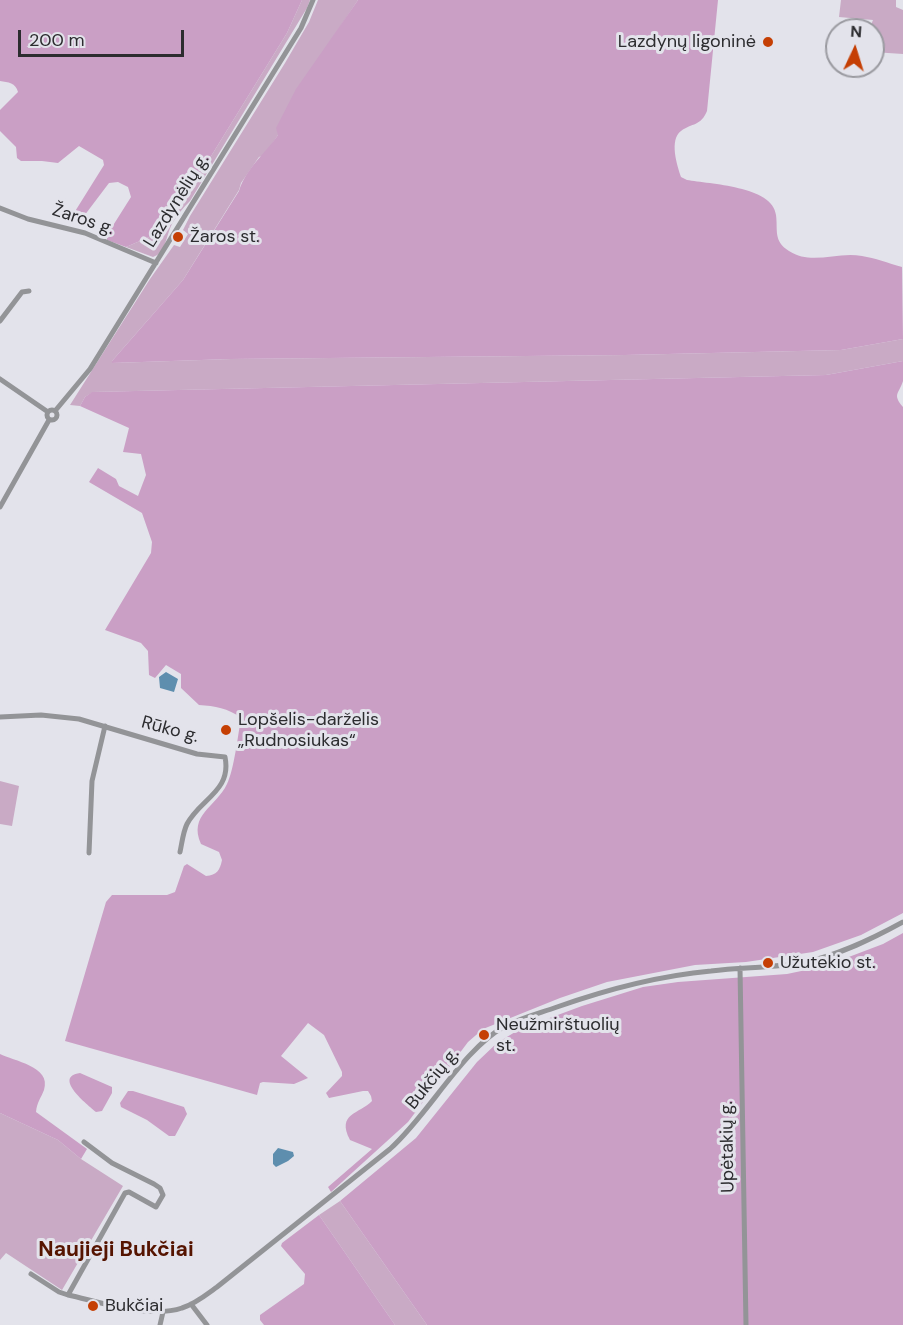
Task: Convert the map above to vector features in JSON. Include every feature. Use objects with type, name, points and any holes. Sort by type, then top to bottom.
[{"type":"street","name":"Lazdynėlių g.","points":[[49,420],[53,421],[57,418],[55,411],[90,369],[301,28],[314,0]]},
{"type":"street","name":"Žaros g.","points":[[0,208],[28,219],[85,233],[156,262]]},
{"type":"street","points":[[0,321],[22,292],[28,291]]},
{"type":"street","points":[[0,379],[48,412],[55,411]]},
{"type":"street","points":[[0,507],[49,420],[48,412]]},
{"type":"street","name":"Rūko g.","points":[[0,717],[54,715],[93,722],[197,754],[225,757],[227,769],[225,776],[217,790],[188,823],[180,852]]},
{"type":"street","points":[[89,853],[92,781],[105,726]]},
{"type":"street","name":"Bukčių g.","points":[[31,1274],[59,1292],[122,1306],[163,1312],[181,1309],[267,1248],[390,1149],[410,1130],[476,1050],[489,1037],[506,1026],[598,993],[639,982],[674,975],[790,965],[836,954],[870,940],[903,922]]},
{"type":"street","name":"Upėtakių g.","points":[[740,968],[746,1325]]},
{"type":"street","points":[[68,1294],[125,1193],[129,1192],[156,1208],[163,1195],[160,1188],[112,1162],[84,1142]]},
{"type":"street","points":[[191,1304],[207,1325]]},
{"type":"street","points":[[160,1325],[163,1312]]},
{"type":"shaded area","points":[[0,0],[302,0],[287,33],[184,200],[156,234],[126,247],[107,240],[107,235],[131,197],[128,187],[118,182],[109,183],[81,220],[77,221],[74,218],[74,213],[104,165],[103,160],[79,146],[58,163],[21,161],[17,158],[16,147],[0,131],[0,110],[18,92],[14,85],[0,81]]},
{"type":"shaded area","points":[[302,0],[310,0],[307,8],[190,201],[174,221],[161,252],[153,257],[126,247],[156,234],[184,200],[287,33]]},
{"type":"shaded area","points":[[318,0],[358,0],[330,42],[278,135],[265,155],[259,157],[241,183],[239,190],[183,280],[112,363],[231,359],[625,355],[841,350],[903,339],[903,361],[826,375],[93,392],[85,397],[80,406],[70,405],[150,279],[174,245],[180,247],[188,234],[183,230],[190,216],[285,63],[309,22]]},
{"type":"shaded area","points":[[358,0],[718,0],[707,111],[699,122],[681,131],[675,140],[675,153],[681,177],[687,180],[739,188],[764,198],[772,205],[776,215],[777,235],[780,243],[798,255],[816,258],[843,255],[862,256],[902,267],[903,339],[841,350],[625,355],[231,359],[112,363],[183,280],[239,191],[246,175],[278,135],[276,128],[296,89]]},
{"type":"shaded area","points":[[841,0],[896,0],[896,7],[903,10],[903,54],[885,53],[885,18],[839,17]]},
{"type":"shaded area","points":[[903,361],[903,381],[897,396],[903,407],[903,913],[861,935],[813,952],[746,962],[695,965],[607,982],[483,1029],[468,1042],[408,1122],[331,1192],[328,1187],[372,1149],[350,1140],[346,1124],[351,1115],[372,1101],[368,1091],[329,1098],[326,1093],[342,1076],[342,1072],[324,1035],[308,1023],[281,1056],[308,1078],[294,1084],[260,1083],[257,1095],[65,1041],[106,902],[112,895],[167,895],[175,892],[184,866],[187,864],[206,876],[219,869],[222,860],[219,852],[201,844],[198,826],[205,812],[227,784],[234,761],[241,718],[221,708],[199,705],[181,688],[181,674],[166,665],[155,678],[149,675],[148,651],[141,643],[105,630],[151,553],[152,542],[142,513],[89,482],[98,468],[116,479],[119,486],[138,496],[146,475],[141,454],[123,452],[129,428],[80,406],[85,397],[92,392],[826,375]]},
{"type":"shaded area","points":[[0,781],[19,786],[12,826],[0,824]]},
{"type":"shaded area","points":[[903,933],[903,1325],[427,1325],[340,1201],[416,1138],[477,1062],[497,1043],[520,1029],[643,987],[678,982],[787,974],[825,966],[883,944]]},
{"type":"shaded area","points":[[0,1054],[30,1066],[42,1075],[45,1082],[44,1090],[36,1112],[87,1149],[81,1159],[58,1140],[0,1113]]},
{"type":"shaded area","points":[[80,1073],[112,1087],[112,1093],[102,1111],[96,1112],[74,1091],[70,1080],[72,1076]]},
{"type":"shaded area","points":[[128,1091],[184,1107],[187,1114],[175,1136],[169,1136],[147,1120],[121,1107],[120,1103]]},
{"type":"shaded area","points":[[0,1113],[58,1140],[81,1159],[123,1186],[62,1290],[6,1253],[0,1260]]},
{"type":"shaded area","points":[[340,1201],[427,1325],[395,1325],[319,1215]]},
{"type":"shaded area","points":[[319,1215],[395,1325],[264,1325],[260,1320],[260,1315],[304,1284],[305,1274],[281,1246]]},
{"type":"water","points":[[166,672],[178,679],[174,692],[160,688],[159,677]]},
{"type":"water","points":[[278,1148],[293,1152],[294,1156],[276,1167],[273,1164],[273,1154]]},
{"type":"place","name":"Lazdynų ligoninė","points":[[768,42]]},
{"type":"place","name":"Žaros st.","points":[[178,237]]},
{"type":"place","name":"Lopšelis-darželis „Rudnosiukas“","points":[[226,730]]},
{"type":"place","name":"Užutekio st.","points":[[768,963]]},
{"type":"place","name":"Neužmirštuolių st.","points":[[484,1035]]},
{"type":"place","name":"Bukčiai","points":[[93,1306]]},
{"type":"district","name":"Naujieji Bukčiai","points":[[116,1250]]}]
